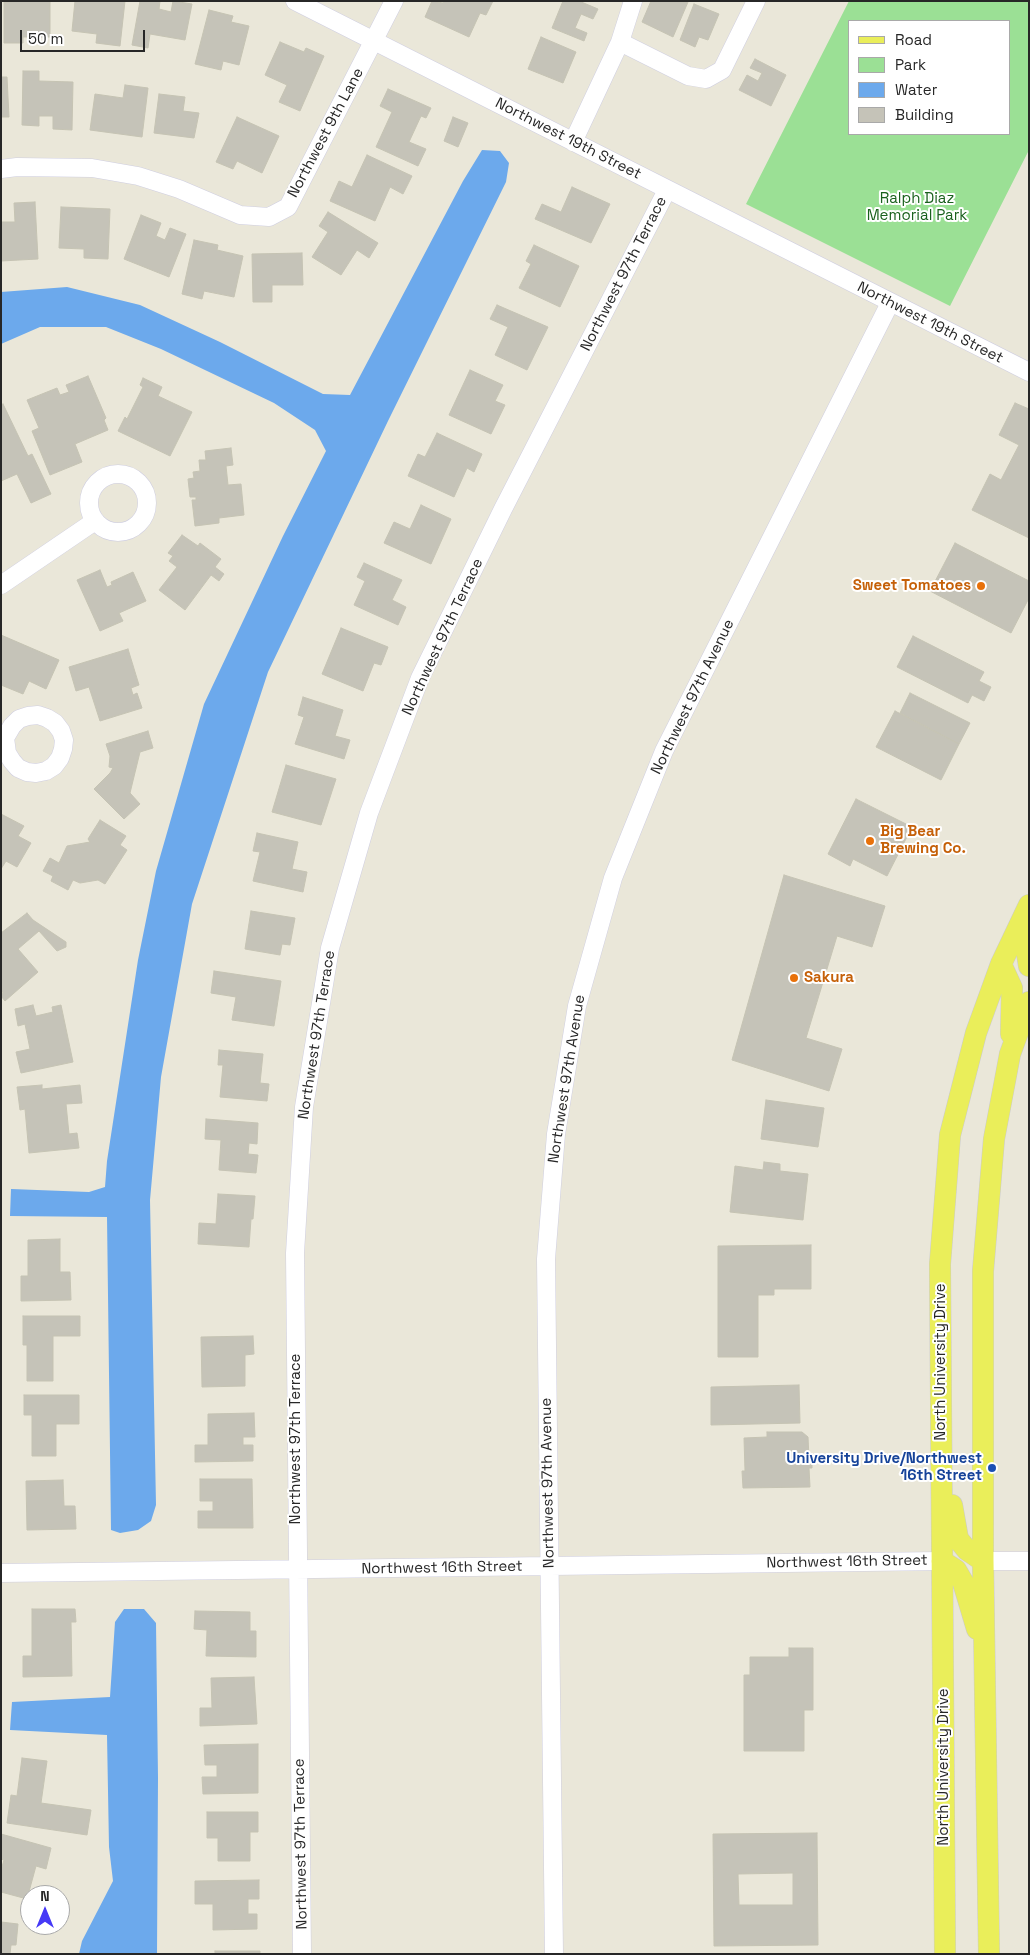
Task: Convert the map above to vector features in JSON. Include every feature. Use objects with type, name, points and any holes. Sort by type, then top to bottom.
[{"type":"main road","name":"North University Drive","points":[[945,1954],[940,1264],[950,1135],[976,1033],[1001,964],[1029,905]]},
{"type":"main road","points":[[1029,934],[1026,946],[1029,966]]},
{"type":"main road","points":[[988,1954],[983,1561],[983,1271],[994,1139],[1010,1054],[1012,988],[1001,964]]},
{"type":"main road","points":[[1010,1054],[1029,1002]]},
{"type":"main road","points":[[942,1445],[958,1539],[967,1550],[983,1561]]},
{"type":"main road","points":[[942,1561],[956,1570],[963,1582],[985,1656]]},
{"type":"street","name":"Northwest 19th Street","points":[[295,1],[1029,372]]},
{"type":"street","name":"Northwest 9th Lane","points":[[1,169],[17,167],[92,168],[138,176],[179,189],[240,215],[269,217],[288,207],[394,1]]},
{"type":"street","points":[[573,142],[620,42],[633,1]]},
{"type":"street","points":[[620,42],[688,76],[706,79],[722,70],[756,1]]},
{"type":"street","name":"Northwest 97th Terrace","points":[[302,1954],[294,1253],[304,1107],[330,948],[369,813],[420,678],[667,190]]},
{"type":"street","name":"Northwest 97th Avenue","points":[[554,1954],[546,1259],[556,1134],[577,1006],[613,878],[664,751],[890,303]]},
{"type":"street","points":[[1,585],[95,521]]},
{"type":"street","points":[[983,1561],[1029,1560]]},
{"type":"street","name":"Northwest 16th Street","points":[[1,1573],[942,1561]]},
{"type":"green space","name":"Ralph Diaz Memorial Park","points":[[849,1],[1029,1],[1029,150],[950,306],[746,204]]},
{"type":"water","points":[[482,150],[500,151],[509,163],[506,182],[388,421],[268,672],[192,904],[161,1077],[150,1200],[156,1505],[151,1521],[138,1530],[120,1533],[111,1530],[107,1217],[10,1216],[11,1189],[89,1192],[105,1187],[107,1161],[138,960],[156,871],[204,704],[283,536],[326,451],[315,430],[274,403],[161,349],[106,327],[40,327],[1,344],[1,292],[67,287],[140,305],[220,342],[323,394],[350,395],[463,181]]},
{"type":"water","points":[[124,1609],[144,1609],[156,1623],[158,1778],[157,1954],[79,1954],[82,1941],[113,1881],[109,1847],[107,1735],[10,1730],[12,1702],[110,1697],[115,1622]]},
{"type":"building","points":[[50,1],[50,37],[23,37],[23,43],[4,43],[4,2]]},
{"type":"building","points":[[75,1],[125,1],[120,46],[96,43],[97,34],[72,31]]},
{"type":"building","points":[[140,1],[160,1],[159,9],[171,12],[173,1],[192,4],[185,40],[150,34],[148,48],[132,45]]},
{"type":"building","points":[[432,1],[443,3],[444,1],[493,1],[486,15],[480,13],[469,37],[425,17]]},
{"type":"building","points":[[563,1],[579,1],[598,9],[593,19],[581,14],[575,28],[587,33],[584,41],[552,28]]},
{"type":"building","points":[[651,1],[688,2],[673,37],[642,22]]},
{"type":"building","points":[[694,4],[719,14],[708,40],[699,37],[695,47],[680,40]]},
{"type":"building","points":[[209,10],[233,16],[231,22],[249,26],[239,65],[223,61],[221,70],[195,64]]},
{"type":"building","points":[[541,37],[576,52],[563,83],[528,69]]},
{"type":"building","points":[[280,42],[304,52],[306,48],[324,56],[300,111],[279,102],[287,85],[265,75]]},
{"type":"building","points":[[755,59],[786,75],[771,106],[739,90],[747,75],[758,81],[762,73],[750,68]]},
{"type":"building","points":[[23,71],[39,71],[39,81],[73,82],[72,130],[53,129],[53,116],[39,116],[39,126],[22,125]]},
{"type":"building","points":[[1,77],[7,77],[9,117],[1,117]]},
{"type":"building","points":[[125,85],[148,88],[142,137],[90,130],[95,94],[123,98]]},
{"type":"building","points":[[388,89],[431,108],[426,118],[421,116],[409,142],[426,149],[418,166],[376,147],[392,112],[380,106]]},
{"type":"building","points":[[159,94],[185,97],[183,111],[199,113],[194,138],[154,133]]},
{"type":"building","points":[[237,117],[279,136],[262,173],[237,161],[233,169],[216,162]]},
{"type":"building","points":[[453,117],[468,123],[458,147],[444,141]]},
{"type":"building","points":[[367,155],[412,176],[403,194],[390,187],[375,221],[330,201],[339,181],[352,187]]},
{"type":"building","points":[[572,187],[610,204],[591,243],[535,219],[542,204],[561,212]]},
{"type":"building","points":[[35,202],[38,259],[1,261],[1,222],[15,222],[14,203]]},
{"type":"building","points":[[61,207],[110,209],[108,259],[84,258],[84,249],[59,248]]},
{"type":"building","points":[[328,212],[378,243],[369,258],[357,250],[341,275],[312,257],[328,232],[319,226]]},
{"type":"building","points":[[141,215],[161,223],[156,236],[165,240],[170,228],[186,234],[169,277],[124,259]]},
{"type":"building","points":[[194,240],[218,245],[217,250],[243,256],[234,297],[204,291],[202,299],[182,294]]},
{"type":"building","points":[[534,245],[579,266],[560,307],[519,288],[531,264],[526,261]]},
{"type":"building","points":[[302,253],[303,285],[272,285],[272,302],[253,302],[252,254]]},
{"type":"building","points":[[497,305],[548,327],[527,370],[495,355],[508,327],[490,319]]},
{"type":"building","points":[[470,370],[503,385],[495,401],[505,405],[491,434],[449,415]]},
{"type":"building","points":[[88,376],[106,418],[104,420],[108,430],[75,444],[82,462],[50,475],[32,431],[39,428],[27,400],[57,388],[60,395],[69,392],[66,385]]},
{"type":"building","points":[[143,378],[162,387],[158,396],[192,412],[170,456],[118,431],[125,417],[127,419],[143,387],[140,385]]},
{"type":"building","points":[[1015,403],[1029,409],[1029,538],[972,510],[990,474],[1001,480],[1019,445],[999,435]]},
{"type":"building","points":[[3,404],[28,456],[32,454],[51,494],[31,503],[17,474],[1,481],[1,405]]},
{"type":"building","points":[[437,433],[482,454],[474,472],[467,468],[454,497],[408,476],[418,454],[425,457]]},
{"type":"building","points":[[231,448],[233,465],[226,466],[228,485],[241,484],[244,515],[219,518],[219,523],[195,526],[192,500],[196,500],[196,497],[190,497],[188,479],[194,478],[193,472],[200,471],[199,460],[206,460],[205,451]]},
{"type":"building","points":[[421,505],[451,519],[431,564],[384,543],[394,522],[410,529]]},
{"type":"building","points":[[182,535],[198,546],[200,543],[221,559],[215,567],[224,574],[219,581],[211,575],[185,610],[159,590],[177,567],[169,561],[173,556],[168,553]]},
{"type":"building","name":"Sweet Tomatoes","points":[[955,543],[1029,581],[1029,598],[1011,633],[930,591]]},
{"type":"building","points":[[364,563],[402,580],[392,600],[406,607],[398,625],[354,605],[365,581],[357,577]]},
{"type":"building","points":[[100,570],[107,587],[112,585],[111,582],[133,572],[146,601],[119,613],[123,621],[100,631],[77,580]]},
{"type":"building","points":[[341,628],[388,647],[381,665],[374,663],[363,691],[322,674]]},
{"type":"building","points":[[1,635],[59,660],[46,689],[29,681],[23,694],[1,685]]},
{"type":"building","points":[[913,636],[984,672],[979,681],[991,687],[984,701],[972,695],[968,703],[897,667]]},
{"type":"building","points":[[128,649],[139,685],[131,688],[133,695],[137,693],[142,708],[100,721],[89,687],[76,691],[69,667]]},
{"type":"building","points":[[910,693],[970,723],[959,744],[900,713]]},
{"type":"building","points":[[303,697],[343,710],[335,736],[350,740],[344,759],[295,744],[304,717],[298,715]]},
{"type":"building","points":[[895,711],[959,744],[941,780],[876,747]]},
{"type":"building","points":[[148,731],[153,748],[140,752],[130,793],[140,804],[124,819],[94,789],[113,768],[109,767],[110,756],[106,744]]},
{"type":"building","points":[[286,765],[336,779],[321,825],[272,812]]},
{"type":"building","name":"Big Bear Brewing Co.","points":[[856,799],[912,827],[887,876],[853,859],[850,866],[828,854]]},
{"type":"building","points":[[1,814],[24,826],[18,836],[31,843],[17,867],[6,861],[1,869]]},
{"type":"building","points":[[100,820],[126,836],[120,845],[127,850],[105,884],[98,880],[80,883],[73,880],[68,890],[51,881],[53,876],[43,871],[50,858],[59,863],[67,846],[90,842],[88,839]]},
{"type":"building","points":[[257,833],[298,842],[292,869],[307,872],[303,892],[253,881],[260,852],[253,851]]},
{"type":"building","points":[[784,875],[885,906],[872,947],[837,936],[806,1038],[842,1049],[829,1091],[732,1060]]},
{"type":"building","points":[[251,911],[295,918],[290,945],[282,944],[280,955],[245,949]]},
{"type":"building","points":[[27,913],[33,920],[66,942],[66,947],[57,951],[39,931],[18,949],[38,972],[5,1001],[1,996],[3,992],[1,990],[1,933]]},
{"type":"building","points":[[214,971],[281,981],[274,1026],[232,1020],[236,997],[211,993]]},
{"type":"building","points":[[33,1005],[36,1016],[53,1012],[52,1007],[61,1005],[73,1062],[21,1073],[16,1052],[30,1049],[25,1024],[18,1026],[15,1009]]},
{"type":"building","points":[[219,1050],[263,1054],[260,1083],[269,1084],[267,1101],[220,1097],[223,1065],[218,1065]]},
{"type":"building","points":[[42,1085],[42,1089],[80,1085],[82,1103],[66,1104],[69,1134],[77,1133],[79,1148],[29,1153],[25,1109],[20,1110],[17,1087]]},
{"type":"building","points":[[766,1100],[824,1108],[818,1147],[761,1139]]},
{"type":"building","points":[[206,1119],[258,1123],[257,1144],[249,1143],[248,1154],[258,1155],[256,1173],[219,1170],[221,1140],[205,1139]]},
{"type":"building","points":[[764,1162],[780,1164],[780,1171],[808,1174],[803,1220],[730,1212],[735,1166],[763,1170]]},
{"type":"building","points":[[218,1194],[255,1196],[249,1247],[198,1244],[199,1223],[216,1224]]},
{"type":"building","points":[[60,1239],[60,1272],[70,1272],[71,1300],[21,1301],[21,1276],[28,1276],[28,1240]]},
{"type":"building","points":[[811,1245],[811,1289],[774,1289],[774,1295],[758,1295],[758,1357],[718,1357],[718,1246]]},
{"type":"building","points":[[23,1316],[80,1316],[80,1336],[53,1336],[53,1381],[27,1381],[27,1345],[23,1345]]},
{"type":"building","points":[[253,1336],[254,1354],[245,1355],[245,1386],[202,1387],[201,1337]]},
{"type":"building","points":[[799,1385],[800,1423],[711,1425],[711,1387]]},
{"type":"building","points":[[24,1395],[79,1395],[79,1424],[56,1424],[56,1456],[32,1456],[32,1415],[24,1415]]},
{"type":"building","points":[[254,1413],[255,1437],[243,1437],[243,1445],[253,1445],[253,1461],[195,1462],[195,1445],[208,1445],[208,1414]]},
{"type":"building","points":[[767,1432],[802,1432],[808,1437],[809,1458],[812,1458],[812,1468],[809,1468],[810,1487],[743,1488],[742,1471],[745,1471],[744,1438],[767,1437]]},
{"type":"building","points":[[200,1479],[252,1479],[253,1528],[198,1528],[198,1511],[213,1511],[213,1501],[200,1501]]},
{"type":"building","points":[[63,1480],[64,1506],[75,1506],[76,1529],[27,1530],[26,1481]]},
{"type":"building","points":[[32,1609],[75,1609],[76,1622],[71,1622],[72,1676],[23,1677],[23,1656],[32,1656]]},
{"type":"building","points":[[195,1611],[250,1612],[250,1631],[256,1631],[256,1657],[206,1656],[207,1630],[194,1629]]},
{"type":"building","points":[[789,1648],[813,1648],[813,1710],[804,1710],[804,1751],[744,1751],[744,1675],[750,1675],[750,1657],[789,1657]]},
{"type":"building","points":[[254,1677],[257,1724],[200,1726],[200,1708],[212,1708],[211,1678]]},
{"type":"building","points":[[258,1744],[258,1793],[203,1794],[202,1777],[217,1777],[217,1765],[205,1765],[204,1745]]},
{"type":"building","points":[[22,1758],[47,1761],[41,1803],[91,1810],[87,1835],[7,1823],[11,1795],[17,1796]]},
{"type":"building","points":[[207,1812],[258,1812],[258,1832],[250,1832],[250,1861],[218,1861],[218,1838],[207,1838]]},
{"type":"building","points":[[817,1833],[818,1945],[714,1946],[713,1834]],"holes":[[[793,1873],[793,1905],[739,1905],[738,1874]]]},
{"type":"building","points":[[1,1834],[51,1848],[46,1869],[36,1866],[31,1885],[20,1885],[20,1897],[1,1892],[1,1870],[4,1860],[1,1859]]},
{"type":"building","points":[[259,1880],[259,1899],[248,1899],[248,1914],[257,1914],[257,1929],[213,1930],[213,1904],[195,1904],[195,1881]]},
{"type":"building","points":[[1,1922],[18,1924],[16,1945],[11,1945],[10,1954],[1,1954]]},
{"type":"building","points":[[215,1951],[260,1951],[260,1954],[215,1954]]},
{"type":"place","name":"Sweet Tomatoes","points":[[981,586]]},
{"type":"place","name":"Big Bear Brewing Co.","points":[[870,841]]},
{"type":"place","name":"Sakura","points":[[794,978]]},
{"type":"place","name":"University Drive/Northwest 16th Street","points":[[992,1468]]}]
